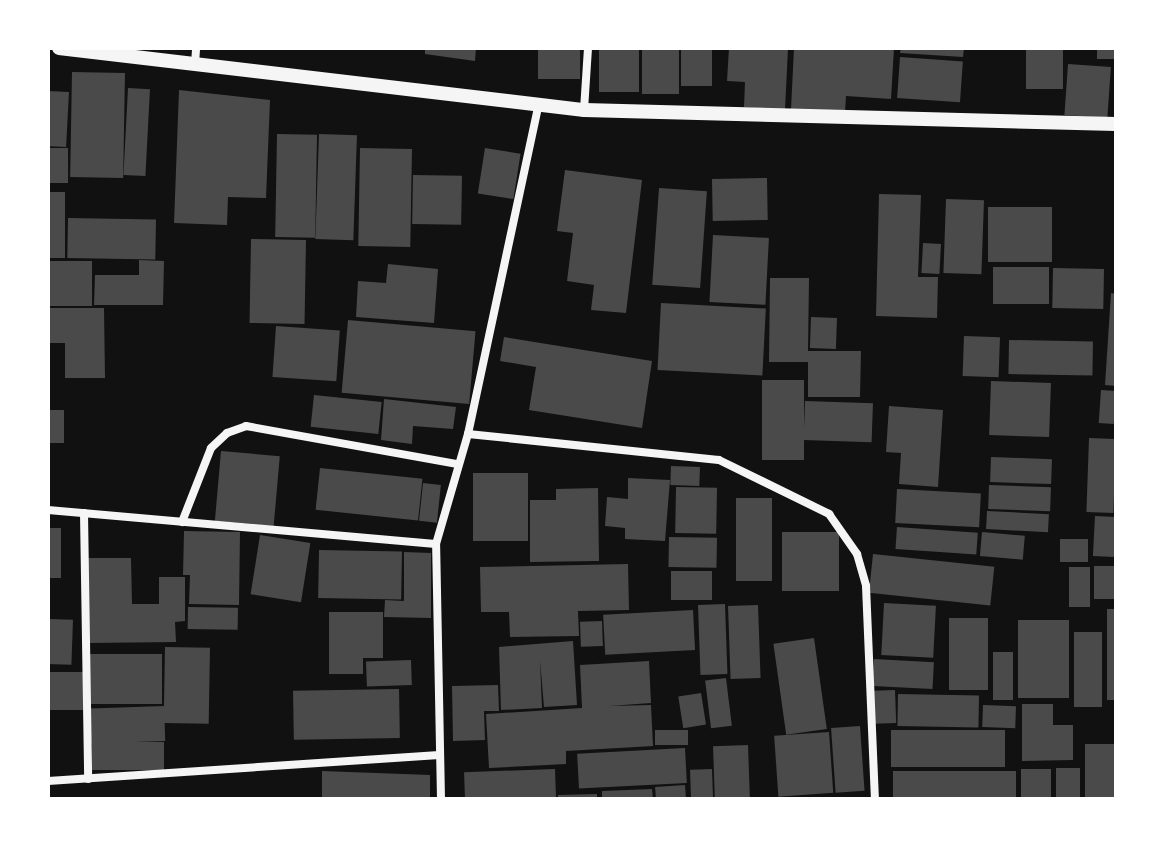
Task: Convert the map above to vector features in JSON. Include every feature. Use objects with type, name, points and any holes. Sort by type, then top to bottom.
[{"type":"street","points":[[59,48],[584,110],[1116,124]]},
{"type":"street","points":[[195,64],[196,48]]},
{"type":"street","points":[[584,110],[588,48]]},
{"type":"street","points":[[441,799],[436,544],[468,434],[539,104]]},
{"type":"street","points":[[182,522],[211,448],[227,433],[246,426],[458,464]]},
{"type":"street","points":[[468,434],[719,460],[829,514],[857,554],[866,586],[875,799]]},
{"type":"street","points":[[48,510],[436,544]]},
{"type":"street","points":[[84,513],[88,779]]},
{"type":"street","points":[[48,781],[439,755]]},
{"type":"building","points":[[425,48],[476,48],[475,61],[425,54]]},
{"type":"building","points":[[538,48],[580,48],[580,79],[538,79]]},
{"type":"building","points":[[599,48],[639,48],[639,92],[599,92]]},
{"type":"building","points":[[642,48],[679,48],[679,94],[642,94]]},
{"type":"building","points":[[681,48],[712,48],[712,86],[681,86]]},
{"type":"building","points":[[729,48],[788,48],[785,110],[744,107],[745,82],[727,81]]},
{"type":"building","points":[[794,48],[894,48],[891,99],[846,96],[845,112],[791,109]]},
{"type":"building","points":[[901,48],[964,48],[963,57],[900,53]]},
{"type":"building","points":[[1026,48],[1063,48],[1063,89],[1026,89]]},
{"type":"building","points":[[1097,48],[1116,48],[1116,59],[1097,59]]},
{"type":"building","points":[[900,57],[963,61],[960,102],[897,98]]},
{"type":"building","points":[[1068,64],[1111,67],[1107,118],[1064,115]]},
{"type":"building","points":[[72,72],[125,73],[123,178],[70,177]]},
{"type":"building","points":[[128,88],[150,89],[145,176],[123,175]]},
{"type":"building","points":[[179,90],[270,100],[266,198],[228,197],[227,225],[174,223]]},
{"type":"building","points":[[48,91],[69,92],[66,147],[48,146]]},
{"type":"building","points":[[277,134],[317,135],[315,238],[275,237]]},
{"type":"building","points":[[319,134],[357,135],[353,240],[315,239]]},
{"type":"building","points":[[48,148],[68,148],[68,183],[48,183]]},
{"type":"building","points":[[360,148],[412,149],[410,247],[358,246]]},
{"type":"building","points":[[485,148],[521,154],[513,199],[478,193]]},
{"type":"building","points":[[565,170],[642,180],[626,313],[591,310],[594,285],[567,281],[573,233],[557,231]]},
{"type":"building","points":[[413,175],[462,176],[461,225],[412,224]]},
{"type":"building","points":[[767,178],[768,220],[713,221],[712,179]]},
{"type":"building","points":[[659,188],[707,191],[700,288],[652,285]]},
{"type":"building","points":[[48,192],[65,192],[65,258],[48,258]]},
{"type":"building","points":[[879,194],[921,195],[918,277],[938,277],[937,318],[876,316]]},
{"type":"building","points":[[946,199],[984,200],[981,274],[943,273]]},
{"type":"building","points":[[988,207],[1052,207],[1052,262],[988,262]]},
{"type":"building","points":[[68,218],[156,220],[155,260],[67,258]]},
{"type":"building","points":[[713,235],[769,238],[765,305],[709,302]]},
{"type":"building","points":[[251,239],[306,240],[305,324],[250,323]]},
{"type":"building","points":[[923,243],[941,244],[939,274],[921,273]]},
{"type":"building","points":[[139,260],[164,261],[163,305],[94,305],[95,275],[139,275]]},
{"type":"building","points":[[48,261],[92,261],[92,306],[48,306]]},
{"type":"building","points":[[388,264],[438,269],[434,323],[356,317],[358,281],[386,283]]},
{"type":"building","points":[[993,267],[1049,267],[1049,304],[993,304]]},
{"type":"building","points":[[1053,268],[1104,269],[1103,309],[1052,308]]},
{"type":"building","points":[[770,278],[809,278],[808,351],[861,351],[860,397],[808,397],[808,362],[769,362]]},
{"type":"building","points":[[1111,293],[1116,294],[1116,386],[1105,385]]},
{"type":"building","points":[[661,303],[766,308],[762,375],[657,370]]},
{"type":"building","points":[[48,308],[104,308],[105,378],[65,378],[65,343],[48,343]]},
{"type":"building","points":[[811,317],[837,318],[836,349],[810,348]]},
{"type":"building","points":[[348,320],[476,331],[469,404],[342,393]]},
{"type":"building","points":[[276,326],[340,330],[336,381],[272,377]]},
{"type":"building","points":[[964,336],[1000,337],[999,377],[963,376]]},
{"type":"building","points":[[504,337],[652,361],[642,428],[529,410],[536,367],[500,361]]},
{"type":"building","points":[[1009,340],[1093,341],[1092,375],[1008,374]]},
{"type":"building","points":[[762,380],[804,380],[804,460],[762,460]]},
{"type":"building","points":[[991,381],[1051,383],[1049,437],[989,435]]},
{"type":"building","points":[[1101,390],[1116,391],[1114,424],[1099,423]]},
{"type":"building","points":[[314,395],[382,402],[378,434],[311,427]]},
{"type":"building","points":[[384,399],[456,407],[453,429],[413,426],[412,444],[381,440]]},
{"type":"building","points":[[805,401],[873,403],[872,442],[804,440]]},
{"type":"building","points":[[889,406],[943,410],[938,487],[899,484],[901,453],[886,452]]},
{"type":"building","points":[[48,410],[64,410],[64,443],[48,443]]},
{"type":"building","points":[[1089,438],[1116,439],[1113,513],[1086,512]]},
{"type":"building","points":[[221,451],[280,456],[274,526],[215,521]]},
{"type":"building","points":[[991,457],[1052,459],[1051,484],[990,482]]},
{"type":"building","points":[[671,466],[700,467],[699,486],[670,485]]},
{"type":"building","points":[[320,468],[422,479],[418,521],[316,510]]},
{"type":"building","points":[[473,473],[528,473],[528,541],[473,541]]},
{"type":"building","points":[[628,478],[670,480],[665,541],[625,539],[625,528],[605,526],[607,497],[628,499]]},
{"type":"building","points":[[423,483],[441,485],[437,523],[419,521]]},
{"type":"building","points":[[989,485],[1051,487],[1050,511],[988,509]]},
{"type":"building","points":[[676,487],[717,488],[716,534],[675,533]]},
{"type":"building","points":[[598,488],[599,561],[530,562],[530,500],[556,500],[556,489]]},
{"type":"building","points":[[897,489],[981,493],[979,527],[895,523]]},
{"type":"building","points":[[736,498],[772,498],[772,581],[736,581]]},
{"type":"building","points":[[987,511],[1049,514],[1048,532],[986,529]]},
{"type":"building","points":[[1095,516],[1116,517],[1114,557],[1093,556]]},
{"type":"building","points":[[897,527],[978,533],[976,555],[895,549]]},
{"type":"building","points":[[48,528],[61,528],[61,578],[48,578]]},
{"type":"building","points":[[184,531],[240,532],[239,605],[189,604],[190,575],[183,575]]},
{"type":"building","points":[[782,532],[839,532],[839,591],[782,591]]},
{"type":"building","points":[[982,532],[1025,536],[1023,560],[980,556]]},
{"type":"building","points":[[260,535],[310,543],[301,602],[251,594]]},
{"type":"building","points":[[669,537],[717,538],[716,568],[668,567]]},
{"type":"building","points":[[1060,539],[1088,539],[1088,562],[1060,562]]},
{"type":"building","points":[[319,550],[402,551],[401,599],[318,598]]},
{"type":"building","points":[[404,552],[431,553],[431,618],[384,617],[385,600],[404,601]]},
{"type":"building","points":[[873,554],[994,567],[990,606],[869,593]]},
{"type":"building","points":[[88,558],[131,558],[132,604],[159,604],[159,577],[185,577],[185,621],[175,622],[176,642],[88,643]]},
{"type":"building","points":[[628,564],[629,610],[578,611],[579,636],[510,637],[509,612],[481,612],[480,567]]},
{"type":"building","points":[[1094,566],[1116,566],[1116,599],[1094,599]]},
{"type":"building","points":[[1069,567],[1090,567],[1090,607],[1069,607]]},
{"type":"building","points":[[671,571],[712,571],[712,600],[671,600]]},
{"type":"building","points":[[884,603],[936,606],[933,658],[881,655]]},
{"type":"building","points":[[725,604],[727,674],[700,675],[698,605]]},
{"type":"building","points":[[758,605],[761,678],[731,679],[728,606]]},
{"type":"building","points":[[188,607],[238,608],[238,630],[188,629]]},
{"type":"building","points":[[1107,609],[1116,609],[1116,700],[1107,700]]},
{"type":"building","points":[[693,610],[695,650],[605,655],[603,615]]},
{"type":"building","points":[[329,612],[383,612],[383,658],[363,658],[363,674],[329,674]]},
{"type":"building","points":[[949,618],[988,618],[988,690],[949,690]]},
{"type":"building","points":[[48,619],[73,620],[71,665],[48,664]]},
{"type":"building","points":[[1018,620],[1069,620],[1069,698],[1018,698]]},
{"type":"building","points":[[602,621],[603,646],[581,647],[580,622]]},
{"type":"building","points":[[1074,632],[1102,632],[1102,707],[1074,707]]},
{"type":"building","points":[[814,638],[827,729],[786,735],[773,644]]},
{"type":"building","points":[[573,641],[577,705],[544,707],[540,660],[542,708],[501,710],[499,647]]},
{"type":"building","points":[[165,647],[210,648],[209,724],[164,723]]},
{"type":"building","points":[[993,652],[1013,652],[1013,700],[993,700]]},
{"type":"building","points":[[90,654],[162,654],[162,704],[90,704]]},
{"type":"building","points":[[874,659],[934,662],[933,689],[873,686]]},
{"type":"building","points":[[411,660],[412,685],[367,687],[366,662]]},
{"type":"building","points":[[649,661],[651,703],[609,706],[651,705],[653,746],[566,751],[566,764],[489,768],[486,714],[582,708],[580,665]]},
{"type":"building","points":[[48,672],[83,672],[83,710],[48,710]]},
{"type":"building","points":[[726,678],[732,726],[711,728],[705,681]]},
{"type":"building","points":[[498,685],[499,711],[484,711],[485,740],[453,741],[452,686]]},
{"type":"building","points":[[399,689],[400,738],[294,740],[293,691]]},
{"type":"building","points":[[895,690],[896,723],[873,724],[872,691]]},
{"type":"building","points":[[701,693],[706,725],[683,728],[678,697]]},
{"type":"building","points":[[898,694],[979,695],[978,727],[897,726]]},
{"type":"building","points":[[1022,704],[1053,704],[1053,725],[1073,725],[1073,760],[1022,761]]},
{"type":"building","points":[[983,705],[1016,706],[1015,728],[982,727]]},
{"type":"building","points":[[164,706],[165,741],[91,744],[90,709]]},
{"type":"building","points":[[860,726],[865,791],[836,793],[831,728]]},
{"type":"building","points":[[655,730],[688,730],[688,745],[655,745]]},
{"type":"building","points":[[891,730],[1005,730],[1005,767],[891,767]]},
{"type":"building","points":[[829,732],[833,793],[778,797],[774,736]]},
{"type":"building","points":[[92,742],[164,742],[164,770],[92,770]]},
{"type":"building","points":[[1085,744],[1116,744],[1116,799],[1085,799]]},
{"type":"building","points":[[748,745],[750,799],[715,799],[713,746]]},
{"type":"building","points":[[685,748],[687,783],[579,789],[577,754]]},
{"type":"building","points":[[1056,768],[1080,768],[1080,799],[1056,799]]},
{"type":"building","points":[[555,769],[556,799],[465,799],[464,772]]},
{"type":"building","points":[[712,769],[713,799],[691,799],[690,770]]},
{"type":"building","points":[[1021,769],[1051,769],[1051,799],[1021,799]]},
{"type":"building","points":[[322,771],[430,775],[430,799],[322,799]]},
{"type":"building","points":[[893,771],[1016,771],[1016,799],[893,799]]},
{"type":"building","points":[[685,785],[686,799],[656,799],[655,787]]},
{"type":"building","points":[[652,789],[653,799],[602,799],[602,791]]},
{"type":"building","points":[[597,794],[597,799],[558,799],[558,795]]}]
